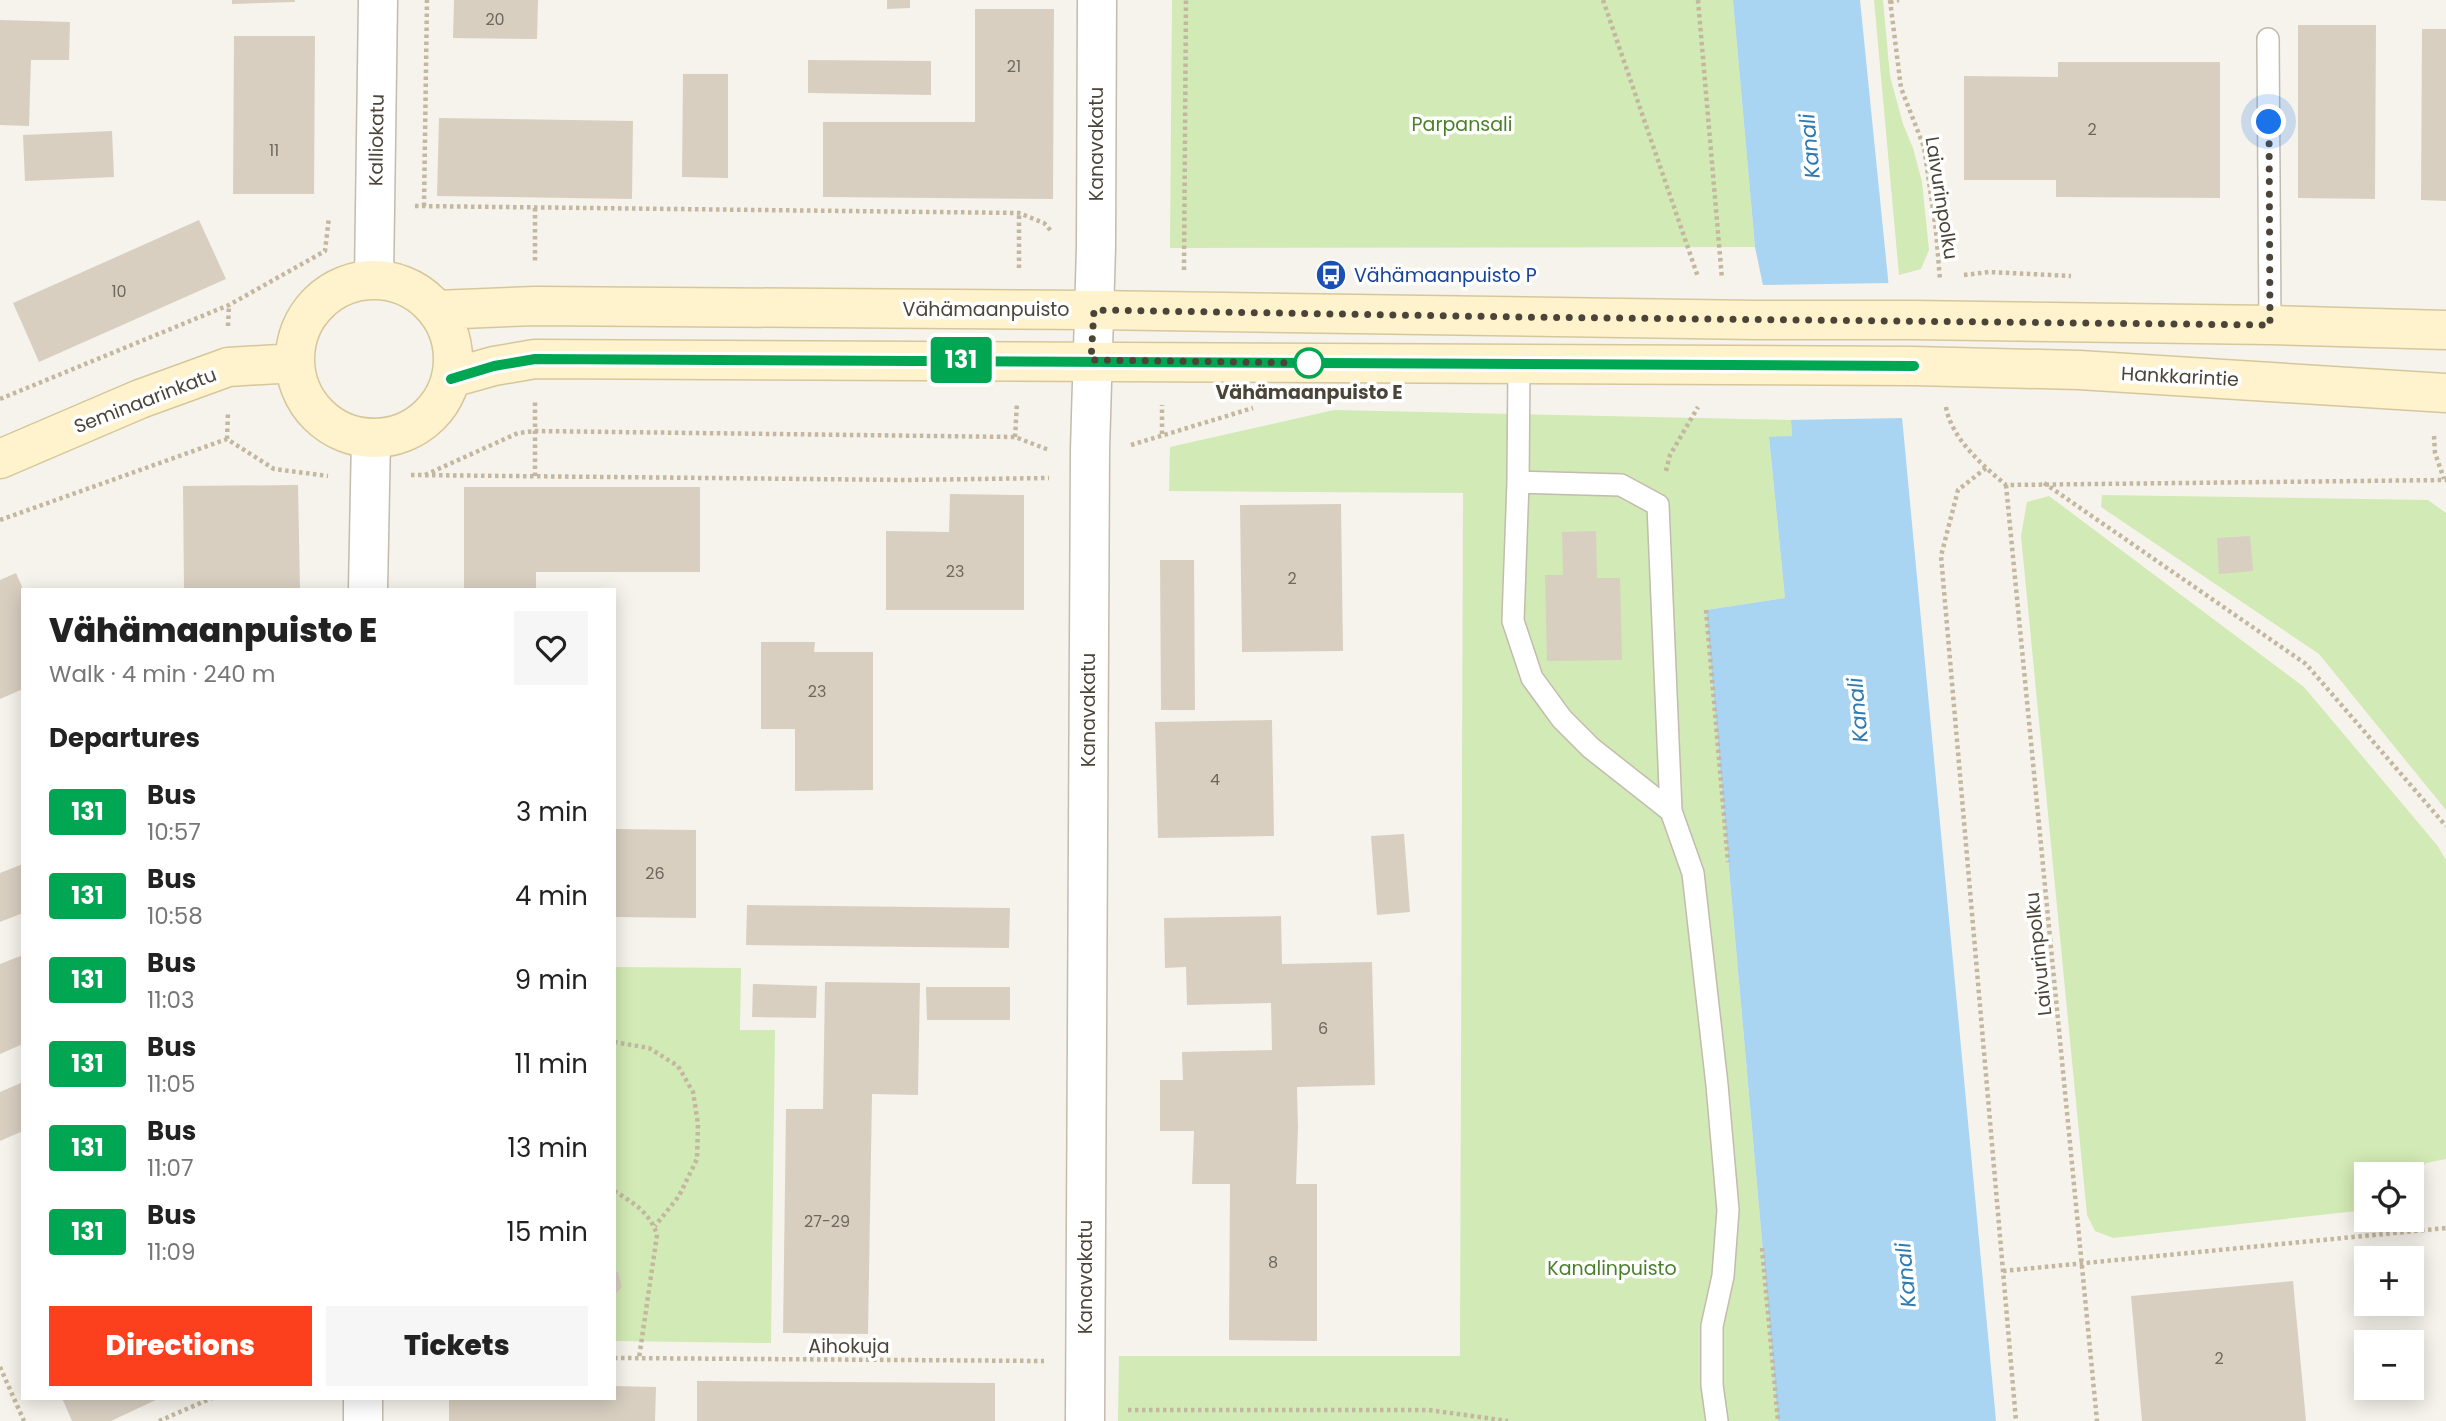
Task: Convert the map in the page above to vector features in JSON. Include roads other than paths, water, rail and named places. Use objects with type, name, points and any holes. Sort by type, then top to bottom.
[{"type":"main road","points":[[374,279],[402,285],[415,291],[437,310],[452,343],[454,361],[451,379],[444,395],[435,410],[421,422],[406,431],[389,436],[370,456],[343,431],[318,415],[302,391],[295,363],[299,335],[317,304],[333,291],[346,285],[374,279]]},
{"type":"main road","name":"Vähämaanpuisto","points":[[437,310],[535,306],[1094,310],[2270,325]]},
{"type":"main road","points":[[2270,325],[2446,331]]},
{"type":"main road","points":[[451,379],[494,366],[535,359],[1519,364]]},
{"type":"main road","name":"Seminaarinkatu","points":[[0,459],[140,399],[228,368],[295,363]]},
{"type":"main road","name":"Hankkarintie","points":[[1519,364],[1914,366],[2079,370],[2446,393]]},
{"type":"street","name":"Kalliokatu","points":[[374,279],[378,0]]},
{"type":"street","name":"Kanavakatu","points":[[1085,1415],[1090,450],[1097,0]]},
{"type":"street","points":[[369,588],[370,456]]},
{"type":"street","points":[[363,1400],[363,1421]]},
{"type":"lane","points":[[2268,39],[2270,325]]},
{"type":"lane","points":[[1519,364],[1513,621],[1532,678],[1562,719],[1591,748],[1671,811]]},
{"type":"lane","points":[[1518,482],[1621,485],[1658,505],[1671,811],[1693,873],[1728,1210],[1723,1276],[1712,1326],[1712,1385],[1717,1421]]},
{"type":"water","name":"Kanali","points":[[1733,0],[1860,0],[1996,1421],[1778,1421],[1706,610],[1785,598],[1769,437],[1792,436],[1791,420],[1755,247]]},
{"type":"place","name":"Vähämaanpuisto P","points":[[1331,275]]},
{"type":"place","name":"Vähämaanpuisto E","points":[[1309,363]]},
{"type":"park label","name":"Parpansali","points":[[1462,124]]},
{"type":"park label","name":"Kanalinpuisto","points":[[1612,1268]]}]
